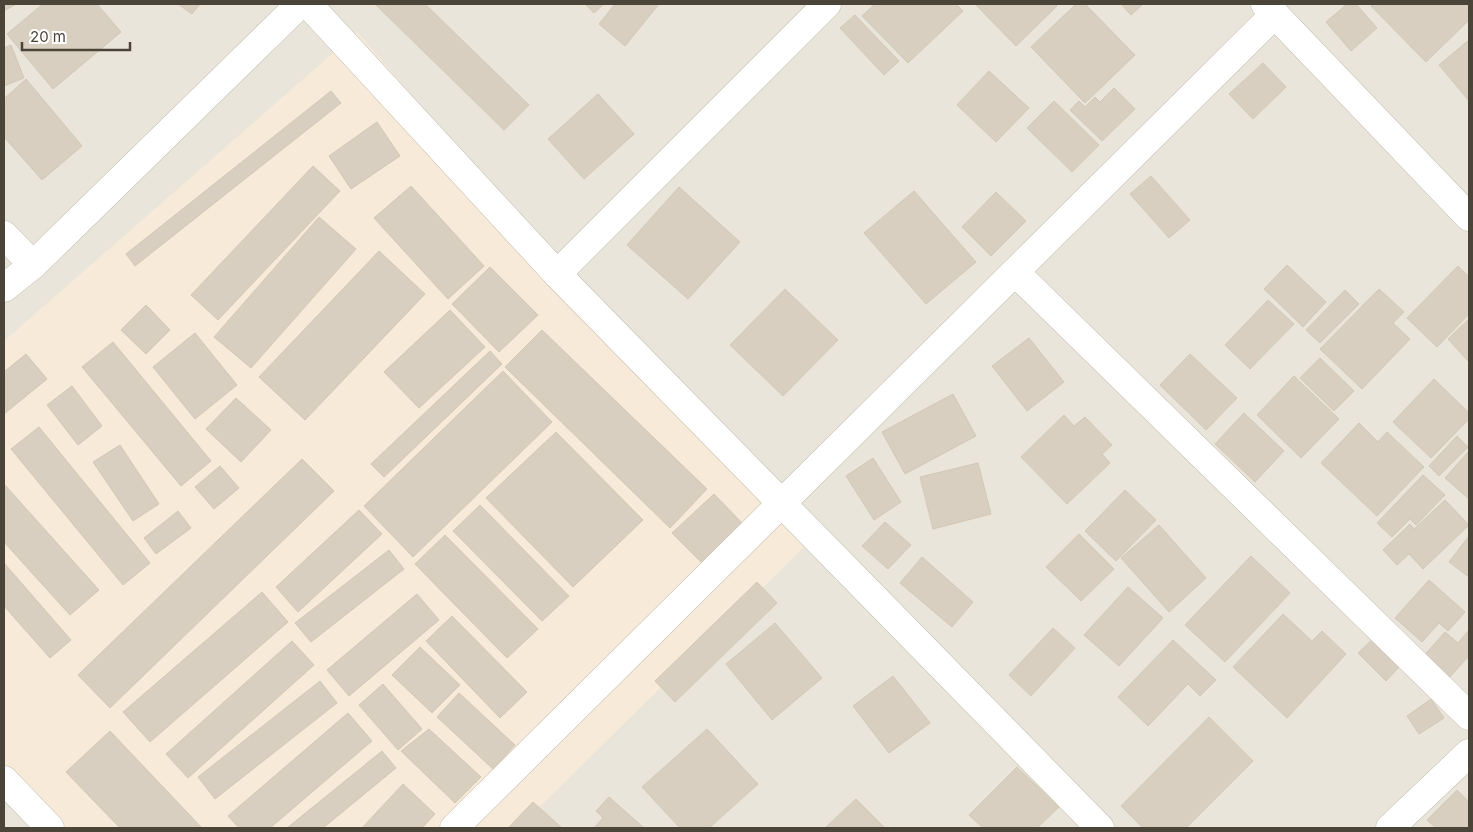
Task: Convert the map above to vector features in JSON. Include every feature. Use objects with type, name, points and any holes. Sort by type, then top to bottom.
[{"type":"street","points":[[4,288],[33,265],[300,4]]},
{"type":"street","points":[[308,4],[557,274],[1100,828]]},
{"type":"street","points":[[557,274],[827,4]]},
{"type":"street","points":[[454,828],[1015,272],[1270,9],[1469,218]]},
{"type":"street","points":[[4,235],[33,265]]},
{"type":"street","points":[[1015,272],[1469,716]]},
{"type":"street","points":[[1390,828],[1469,753]]},
{"type":"street","points":[[4,780],[50,828]]},
{"type":"shaded area","points":[[4,4],[1469,4],[1469,828],[4,828]]},
{"type":"shaded area","points":[[357,32],[804,547],[518,828],[48,828],[4,774],[4,341]]},
{"type":"building","points":[[4,4],[16,4],[4,11]]},
{"type":"building","points":[[43,4],[97,4],[121,32],[53,89],[7,34]]},
{"type":"building","points":[[178,4],[200,4],[192,14]]},
{"type":"building","points":[[375,4],[425,4],[529,105],[504,130]]},
{"type":"building","points":[[585,4],[604,4],[594,13]]},
{"type":"building","points":[[615,4],[659,4],[625,46],[599,24]]},
{"type":"building","points":[[875,4],[956,4],[963,11],[908,63],[862,16]]},
{"type":"building","points":[[975,4],[1055,4],[1057,6],[1016,46]]},
{"type":"building","points":[[1076,4],[1085,4],[1135,55],[1085,103],[1031,47]]},
{"type":"building","points":[[1121,4],[1143,4],[1131,15]]},
{"type":"building","points":[[1347,4],[1356,4],[1377,28],[1351,51],[1326,22]]},
{"type":"building","points":[[1373,4],[1469,4],[1469,20],[1426,62],[1371,6]]},
{"type":"building","points":[[855,15],[899,61],[884,75],[840,28]]},
{"type":"building","points":[[1469,40],[1469,101],[1439,65]]},
{"type":"building","points":[[11,45],[24,78],[4,86],[4,48]]},
{"type":"building","points":[[1263,63],[1286,87],[1253,119],[1229,94]]},
{"type":"building","points":[[989,71],[1029,108],[996,142],[957,105]]},
{"type":"building","points":[[26,79],[82,146],[42,180],[4,137],[4,99]]},
{"type":"building","points":[[1114,88],[1135,109],[1102,141],[1070,110],[1079,101],[1085,107],[1095,97],[1100,102]]},
{"type":"building","points":[[331,91],[341,103],[135,266],[126,254]]},
{"type":"building","points":[[598,94],[634,134],[584,179],[548,139]]},
{"type":"building","points":[[1054,101],[1099,145],[1072,172],[1027,128]]},
{"type":"building","points":[[377,122],[400,156],[351,189],[329,156]]},
{"type":"building","points":[[313,166],[340,191],[218,320],[191,295]]},
{"type":"building","points":[[1151,176],[1190,220],[1169,238],[1130,194]]},
{"type":"building","points":[[411,186],[484,266],[448,299],[374,218]]},
{"type":"building","points":[[679,187],[740,242],[688,299],[627,245]]},
{"type":"building","points":[[914,191],[976,262],[926,304],[864,233]]},
{"type":"building","points":[[996,192],[1026,221],[991,256],[962,227]]},
{"type":"building","points":[[319,217],[356,249],[251,368],[214,337]]},
{"type":"building","points":[[379,251],[425,294],[305,420],[259,377]]},
{"type":"building","points":[[1287,265],[1326,302],[1303,327],[1264,289]]},
{"type":"building","points":[[1458,266],[1469,277],[1469,314],[1437,347],[1407,318]]},
{"type":"building","points":[[490,267],[538,315],[499,352],[452,304]]},
{"type":"building","points":[[785,289],[838,340],[783,396],[730,345]]},
{"type":"building","points":[[1379,289],[1404,312],[1393,323],[1410,339],[1362,389],[1320,349]]},
{"type":"building","points":[[1345,290],[1359,304],[1320,343],[1306,330]]},
{"type":"building","points":[[1268,300],[1294,324],[1250,369],[1225,345]]},
{"type":"building","points":[[146,305],[170,330],[146,354],[121,330]]},
{"type":"building","points":[[450,310],[485,347],[419,408],[384,372]]},
{"type":"building","points":[[1469,319],[1469,362],[1448,339]]},
{"type":"building","points":[[542,330],[707,489],[670,528],[505,367]]},
{"type":"building","points":[[195,333],[237,385],[195,419],[153,367]]},
{"type":"building","points":[[1029,338],[1064,382],[1027,411],[992,366]]},
{"type":"building","points":[[113,342],[211,461],[181,486],[82,367]]},
{"type":"building","points":[[490,351],[502,364],[384,477],[371,464]]},
{"type":"building","points":[[26,354],[47,379],[4,414],[4,372]]},
{"type":"building","points":[[1190,354],[1237,398],[1206,430],[1160,385]]},
{"type":"building","points":[[1320,358],[1354,391],[1334,411],[1300,378]]},
{"type":"building","points":[[503,371],[552,422],[413,557],[364,506]]},
{"type":"building","points":[[1294,376],[1339,419],[1301,458],[1257,415]]},
{"type":"building","points":[[1434,379],[1469,413],[1469,419],[1431,458],[1393,422]]},
{"type":"building","points":[[72,386],[102,426],[78,445],[47,405]]},
{"type":"building","points":[[953,394],[976,436],[905,474],[882,432]]},
{"type":"building","points":[[236,398],[271,430],[241,462],[206,429]]},
{"type":"building","points":[[1244,413],[1284,451],[1255,482],[1215,444]]},
{"type":"building","points":[[1064,415],[1074,426],[1085,417],[1112,445],[1102,454],[1110,463],[1067,504],[1021,457]]},
{"type":"building","points":[[1359,423],[1378,442],[1387,432],[1424,467],[1377,516],[1321,463]]},
{"type":"building","points":[[39,427],[150,563],[123,585],[11,449]]},
{"type":"building","points":[[556,432],[643,520],[573,587],[486,498]]},
{"type":"building","points":[[1457,436],[1468,447],[1439,476],[1429,466]]},
{"type":"building","points":[[120,445],[159,504],[133,521],[93,462]]},
{"type":"building","points":[[1469,451],[1469,499],[1445,478]]},
{"type":"building","points":[[873,458],[901,502],[874,520],[846,476]]},
{"type":"building","points":[[302,459],[334,491],[110,708],[78,675]]},
{"type":"building","points":[[978,463],[991,514],[933,529],[920,477]]},
{"type":"building","points":[[220,466],[239,488],[214,509],[195,487]]},
{"type":"building","points":[[1423,475],[1445,495],[1416,525],[1410,519],[1392,537],[1377,523]]},
{"type":"building","points":[[4,484],[99,590],[70,615],[4,542]]},
{"type":"building","points":[[1125,490],[1156,520],[1116,561],[1085,531]]},
{"type":"building","points":[[714,494],[743,524],[702,563],[672,533]]},
{"type":"building","points":[[1445,500],[1469,525],[1423,569],[1409,554],[1397,565],[1383,550],[1410,524],[1414,529]]},
{"type":"building","points":[[480,505],[569,596],[542,621],[453,531]]},
{"type":"building","points":[[359,510],[382,534],[298,612],[276,587]]},
{"type":"building","points":[[178,511],[191,528],[156,554],[144,538]]},
{"type":"building","points":[[885,522],[911,545],[888,569],[862,546]]},
{"type":"building","points":[[1159,525],[1206,578],[1169,612],[1121,558]]},
{"type":"building","points":[[1079,534],[1114,569],[1081,601],[1046,567]]},
{"type":"building","points":[[445,535],[538,629],[507,658],[415,564]]},
{"type":"building","points":[[1469,536],[1469,577],[1449,562]]},
{"type":"building","points":[[389,550],[404,569],[311,642],[295,623]]},
{"type":"building","points":[[1251,556],[1290,593],[1225,662],[1185,625]]},
{"type":"building","points":[[922,557],[973,602],[952,627],[900,583]]},
{"type":"building","points":[[4,563],[71,640],[50,658],[4,606]]},
{"type":"building","points":[[1429,580],[1465,612],[1448,631],[1439,623],[1422,642],[1395,618]]},
{"type":"building","points":[[757,582],[777,603],[675,702],[655,681]]},
{"type":"building","points":[[1128,587],[1163,618],[1119,666],[1084,635]]},
{"type":"building","points":[[262,592],[288,622],[150,742],[123,712]]},
{"type":"building","points":[[417,594],[439,620],[349,696],[327,670]]},
{"type":"building","points":[[1283,614],[1312,641],[1322,631],[1346,654],[1287,718],[1233,667]]},
{"type":"building","points":[[452,616],[527,692],[500,718],[426,641]]},
{"type":"building","points":[[775,623],[822,678],[772,720],[726,664]]},
{"type":"building","points":[[1053,628],[1075,648],[1031,696],[1009,675]]},
{"type":"building","points":[[1469,630],[1469,656],[1446,681],[1421,659],[1445,632],[1458,643]]},
{"type":"building","points":[[1375,637],[1401,665],[1386,681],[1358,653]]},
{"type":"building","points":[[1173,640],[1216,680],[1200,696],[1188,684],[1148,726],[1118,697]]},
{"type":"building","points":[[292,641],[314,665],[188,778],[166,754]]},
{"type":"building","points":[[420,647],[460,685],[432,713],[392,675]]},
{"type":"building","points":[[893,676],[930,723],[889,753],[853,706]]},
{"type":"building","points":[[320,681],[337,703],[215,799],[198,777]]},
{"type":"building","points":[[383,684],[422,729],[398,750],[359,705]]},
{"type":"building","points":[[459,693],[515,745],[493,769],[437,717]]},
{"type":"building","points":[[1431,699],[1444,718],[1419,734],[1407,716]]},
{"type":"building","points":[[348,713],[372,741],[270,828],[239,828],[228,816]]},
{"type":"building","points":[[1209,717],[1253,761],[1186,828],[1143,828],[1121,806]]},
{"type":"building","points":[[429,729],[481,777],[455,803],[401,751]]},
{"type":"building","points":[[707,729],[758,784],[709,828],[680,828],[642,787]]},
{"type":"building","points":[[110,731],[202,828],[120,828],[66,772]]},
{"type":"building","points":[[382,751],[396,768],[323,828],[287,828]]},
{"type":"building","points":[[1017,767],[1059,807],[1037,828],[983,828],[969,815]]},
{"type":"building","points":[[403,784],[435,814],[422,828],[362,828]]},
{"type":"building","points":[[1457,790],[1469,802],[1469,828],[1436,828],[1427,820]]},
{"type":"building","points":[[609,797],[644,828],[594,828],[603,818],[596,811]]},
{"type":"building","points":[[856,799],[885,828],[825,828]]},
{"type":"building","points":[[533,802],[562,828],[508,828]]}]
